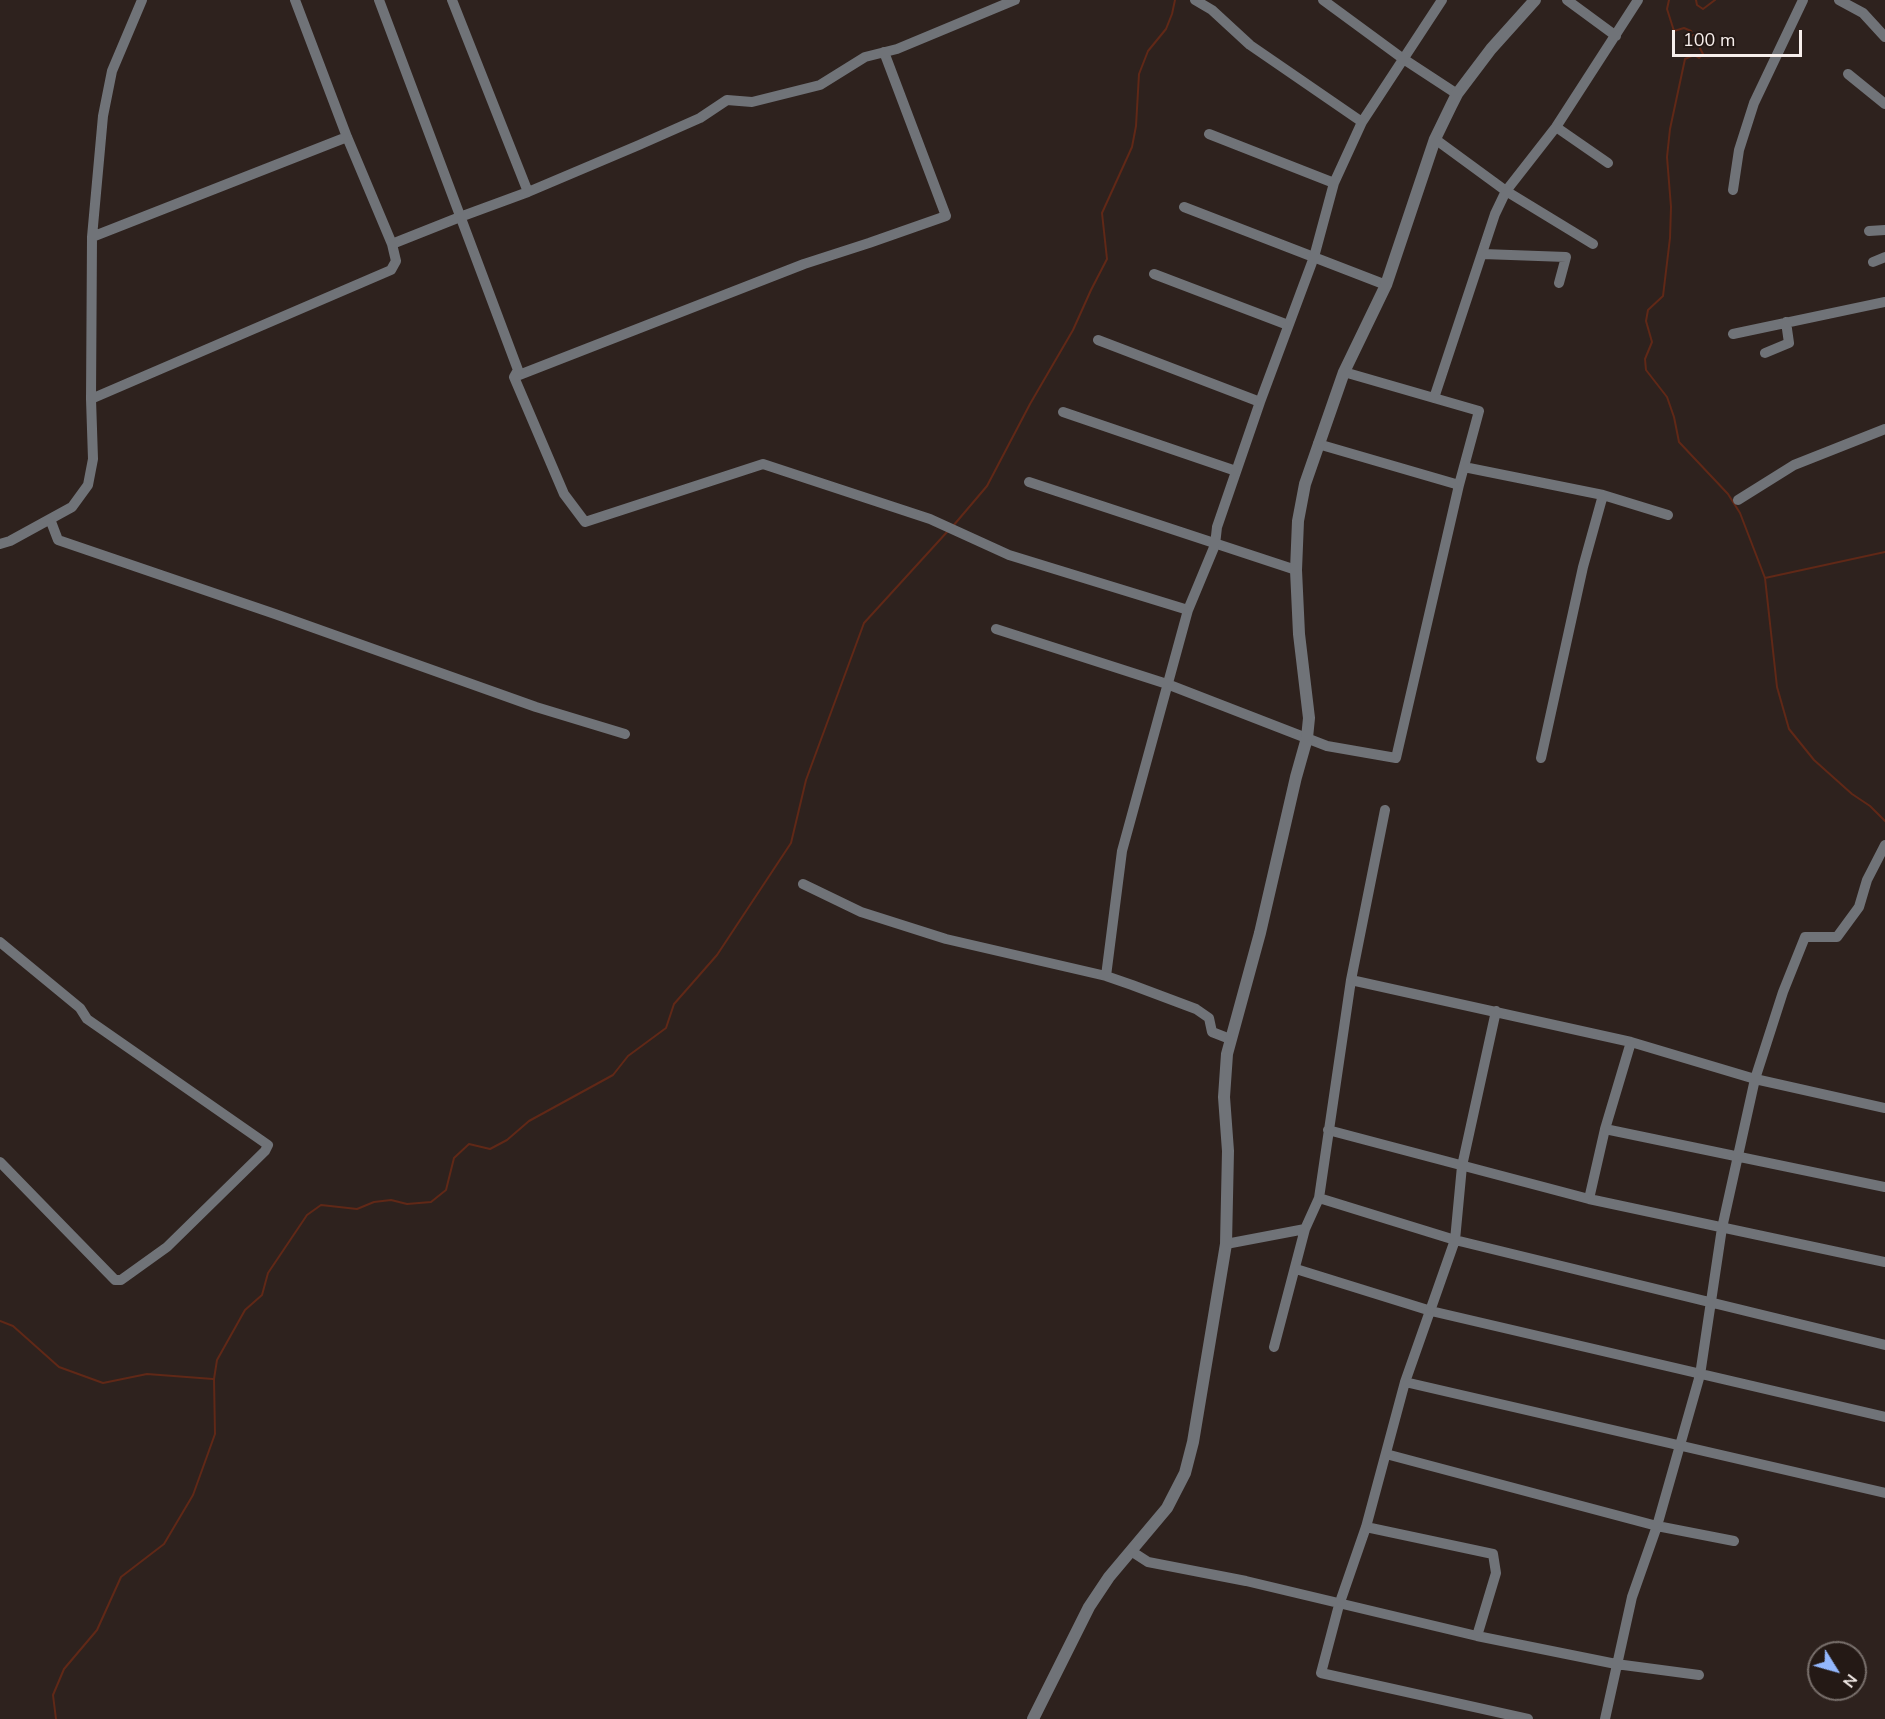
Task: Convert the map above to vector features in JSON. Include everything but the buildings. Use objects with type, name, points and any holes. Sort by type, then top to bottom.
[{"type":"street","points":[[0,543],[10,541],[72,507],[88,485],[93,459],[92,237],[103,116],[112,71],[142,0]]},
{"type":"street","points":[[91,399],[391,270],[396,261],[392,244],[347,137],[295,0]]},
{"type":"street","points":[[379,0],[518,370],[514,377]]},
{"type":"street","points":[[452,0],[528,192]]},
{"type":"street","points":[[392,244],[460,216],[528,192],[700,118],[727,100],[752,102],[820,85],[865,57],[897,49],[1015,0]]},
{"type":"street","points":[[1195,0],[1212,10],[1250,45],[1362,122]]},
{"type":"street","points":[[1323,0],[1402,58],[1457,94]]},
{"type":"street","points":[[1106,976],[1122,851],[1188,610],[1215,545],[1217,527],[1236,471],[1314,257],[1334,183],[1362,122],[1442,0]]},
{"type":"street","points":[[1033,1719],[1089,1607],[1109,1577],[1167,1508],[1185,1473],[1193,1442],[1226,1244],[1228,1151],[1224,1098],[1230,1039],[1260,933],[1310,718],[1299,634],[1296,570],[1300,512],[1305,484],[1344,372],[1386,285],[1435,139],[1457,94],[1491,49],[1535,0]]},
{"type":"street","points":[[1567,0],[1616,36]]},
{"type":"street","points":[[1434,398],[1495,214],[1506,191],[1556,127],[1638,0]]},
{"type":"street","points":[[1733,190],[1739,150],[1754,103],[1803,0]]},
{"type":"street","points":[[1839,0],[1863,13],[1885,37]]},
{"type":"street","points":[[514,377],[804,264],[946,216],[884,52]]},
{"type":"street","points":[[1848,74],[1885,104]]},
{"type":"street","points":[[1556,127],[1608,163]]},
{"type":"street","points":[[1209,134],[1334,183]]},
{"type":"street","points":[[92,237],[347,137]]},
{"type":"street","points":[[1435,139],[1506,191],[1593,244]]},
{"type":"street","points":[[1184,207],[1386,285]]},
{"type":"street","points":[[1869,231],[1885,230]]},
{"type":"street","points":[[1483,255],[1566,257],[1559,283]]},
{"type":"street","points":[[1873,262],[1885,258]]},
{"type":"street","points":[[1154,274],[1288,325]]},
{"type":"street","points":[[1733,334],[1885,302]]},
{"type":"street","points":[[1765,353],[1789,343],[1786,322]]},
{"type":"street","points":[[1098,340],[1260,402]]},
{"type":"street","points":[[996,629],[1167,684],[1327,746],[1396,758],[1459,485],[1479,411],[1344,372]]},
{"type":"street","points":[[514,377],[564,494],[585,522],[763,464],[930,519],[1009,555],[1188,610]]},
{"type":"street","points":[[1063,412],[1236,471]]},
{"type":"street","points":[[1738,500],[1794,465],[1885,429]]},
{"type":"street","points":[[1318,444],[1459,485]]},
{"type":"street","points":[[1464,467],[1603,495],[1668,515]]},
{"type":"street","points":[[1029,482],[1296,570]]},
{"type":"street","points":[[1541,758],[1583,567],[1603,495]]},
{"type":"street","points":[[50,519],[58,540],[536,707],[625,734]]},
{"type":"street","points":[[1274,1347],[1305,1229],[1319,1198],[1351,980],[1385,810]]},
{"type":"street","points":[[1605,1719],[1632,1597],[1657,1526],[1700,1375],[1722,1228],[1755,1079],[1783,992],[1804,937],[1837,937],[1859,907],[1867,880],[1885,844]]},
{"type":"street","points":[[803,884],[861,912],[946,939],[1106,976],[1196,1009],[1209,1018],[1212,1032],[1230,1039]]},
{"type":"street","points":[[0,942],[80,1008],[87,1019],[268,1144],[265,1151],[181,1234],[121,1280],[115,1280],[0,1162]]},
{"type":"street","points":[[1351,980],[1631,1042],[1755,1079],[1885,1108]]},
{"type":"street","points":[[1496,1011],[1462,1166],[1455,1240],[1405,1382],[1366,1527],[1339,1605],[1321,1673],[1528,1719]]},
{"type":"street","points":[[1589,1199],[1605,1129],[1631,1042]]},
{"type":"street","points":[[1605,1129],[1885,1187]]},
{"type":"street","points":[[1328,1130],[1589,1199],[1885,1262]]},
{"type":"street","points":[[1319,1198],[1455,1240],[1885,1345]]},
{"type":"street","points":[[1226,1244],[1305,1229]]},
{"type":"street","points":[[1296,1269],[1431,1311],[1885,1417]]},
{"type":"street","points":[[1405,1382],[1885,1493]]},
{"type":"street","points":[[1386,1454],[1657,1526],[1734,1541]]},
{"type":"street","points":[[1366,1527],[1493,1554],[1496,1574],[1477,1636]]},
{"type":"street","points":[[1131,1551],[1148,1562],[1246,1581],[1339,1605],[1477,1636],[1617,1664],[1699,1675]]},
{"type":"waterway","points":[[953,526],[987,486],[1030,404],[1073,330],[1107,259],[1102,213],[1132,147],[1136,126],[1139,74],[1148,51],[1166,29],[1175,0]]},
{"type":"waterway","points":[[1669,0],[1667,9],[1674,31],[1684,28],[1691,31],[1703,54],[1699,58],[1694,55],[1685,59],[1670,129],[1667,157],[1671,207],[1670,238],[1663,296],[1648,310],[1646,321],[1652,342],[1645,359],[1646,370],[1667,397],[1679,442],[1728,494],[1740,513],[1765,578],[1777,687],[1789,729],[1814,760],[1885,821]]},
{"type":"waterway","points":[[1696,0],[1697,5],[1703,9],[1715,0]]},
{"type":"waterway","points":[[56,1719],[53,1695],[64,1669],[97,1630],[121,1577],[164,1544],[193,1495],[215,1434],[214,1379],[217,1360],[245,1310],[262,1295],[268,1273],[307,1215],[321,1205],[357,1209],[374,1202],[391,1200],[407,1204],[431,1202],[446,1190],[454,1158],[469,1144],[490,1149],[507,1140],[529,1121],[613,1075],[628,1056],[666,1028],[674,1004],[717,955],[791,843],[806,780],[864,623],[947,532]]},
{"type":"waterway","points":[[1765,578],[1885,552]]},
{"type":"waterway","points":[[0,1321],[13,1326],[59,1367],[103,1383],[147,1374],[213,1379]]}]
